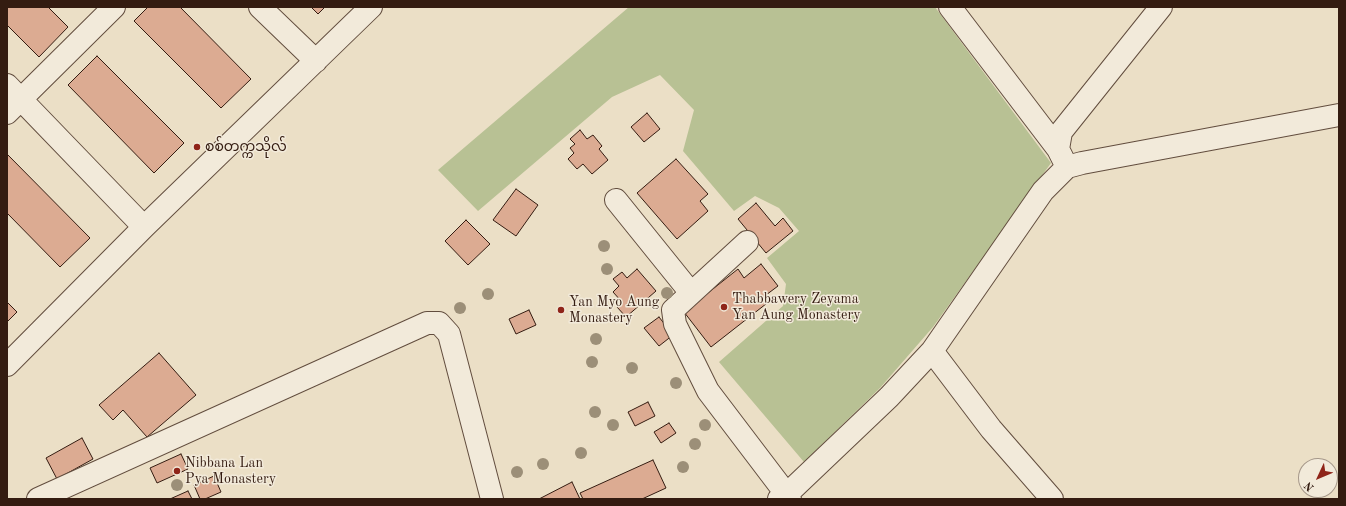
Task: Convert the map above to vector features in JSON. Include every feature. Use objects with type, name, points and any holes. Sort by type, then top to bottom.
[{"type":"street","points":[[114,7],[12,99],[144,227]]},
{"type":"street","points":[[260,7],[316,61]]},
{"type":"street","points":[[7,365],[144,227],[371,7]]},
{"type":"street","points":[[950,7],[1063,158],[1082,163],[1339,115]]},
{"type":"street","points":[[746,242],[673,310],[676,324],[708,390],[785,498],[888,397],[932,351],[1043,191],[1063,158],[1061,132],[1161,7]]},
{"type":"street","points":[[616,200],[691,293]]},
{"type":"street","points":[[38,499],[427,323],[439,323],[449,334],[492,499]]},
{"type":"street","points":[[932,351],[991,429],[1052,499]]},
{"type":"green space","points":[[629,7],[935,7],[1051,163],[933,327],[880,388],[804,462],[719,362],[783,306],[786,284],[767,258],[799,231],[779,208],[755,196],[734,211],[683,151],[694,110],[660,75],[612,97],[478,211],[438,170]]},
{"type":"building","points":[[7,7],[48,7],[68,27],[39,57],[7,25]]},
{"type":"building","points":[[148,7],[180,7],[251,79],[221,108],[134,21]]},
{"type":"building","points":[[311,7],[325,7],[318,14]]},
{"type":"building","points":[[97,56],[184,143],[154,173],[68,85]]},
{"type":"building","points":[[647,113],[660,129],[644,142],[631,127]]},
{"type":"building","points":[[580,130],[587,139],[593,135],[602,146],[599,149],[608,160],[592,174],[583,164],[577,169],[568,159],[574,153],[570,148],[575,144],[570,139]]},
{"type":"building","points":[[7,154],[90,238],[60,267],[7,213]]},
{"type":"building","points":[[676,159],[708,194],[700,201],[708,211],[677,239],[637,193]]},
{"type":"building","points":[[516,189],[538,205],[516,236],[493,220]]},
{"type":"building","points":[[756,203],[775,226],[783,218],[793,231],[766,253],[738,219]]},
{"type":"building","points":[[466,220],[490,244],[468,265],[445,241]]},
{"type":"building","points":[[761,264],[778,286],[766,295],[771,300],[711,347],[684,312],[738,269],[744,278]]},
{"type":"building","points":[[637,269],[656,291],[626,317],[617,307],[622,302],[613,292],[619,286],[613,279],[622,272],[627,278]]},
{"type":"building","points":[[7,302],[17,312],[7,322]]},
{"type":"building","points":[[529,310],[536,325],[516,334],[509,319]]},
{"type":"building","points":[[659,317],[673,335],[659,346],[644,328]]},
{"type":"building","points":[[159,353],[196,395],[147,437],[123,410],[113,420],[99,405]]},
{"type":"building","points":[[648,402],[655,416],[635,426],[628,412]]},
{"type":"building","points":[[669,423],[676,433],[661,443],[654,432]]},
{"type":"building","points":[[82,438],[93,459],[57,479],[46,458]]},
{"type":"building","points":[[181,454],[188,469],[157,483],[150,468]]},
{"type":"building","points":[[653,460],[666,488],[642,499],[583,499],[580,493]]},
{"type":"building","points":[[214,476],[221,492],[205,499],[200,499],[194,485]]},
{"type":"building","points":[[572,482],[580,499],[539,499]]},
{"type":"building","points":[[188,491],[192,499],[170,499]]},
{"type":"place","name":"စစ်‌တက္ကသိုလ်","points":[[197,147]]},
{"type":"place","name":"Thabbawery Zeyama Yan Aung Monastery","points":[[724,307]]},
{"type":"place","name":"Yan Myo Aung Monastery","points":[[561,310]]},
{"type":"place","name":"Nibbana Lan Pya Monastery","points":[[177,471]]}]
